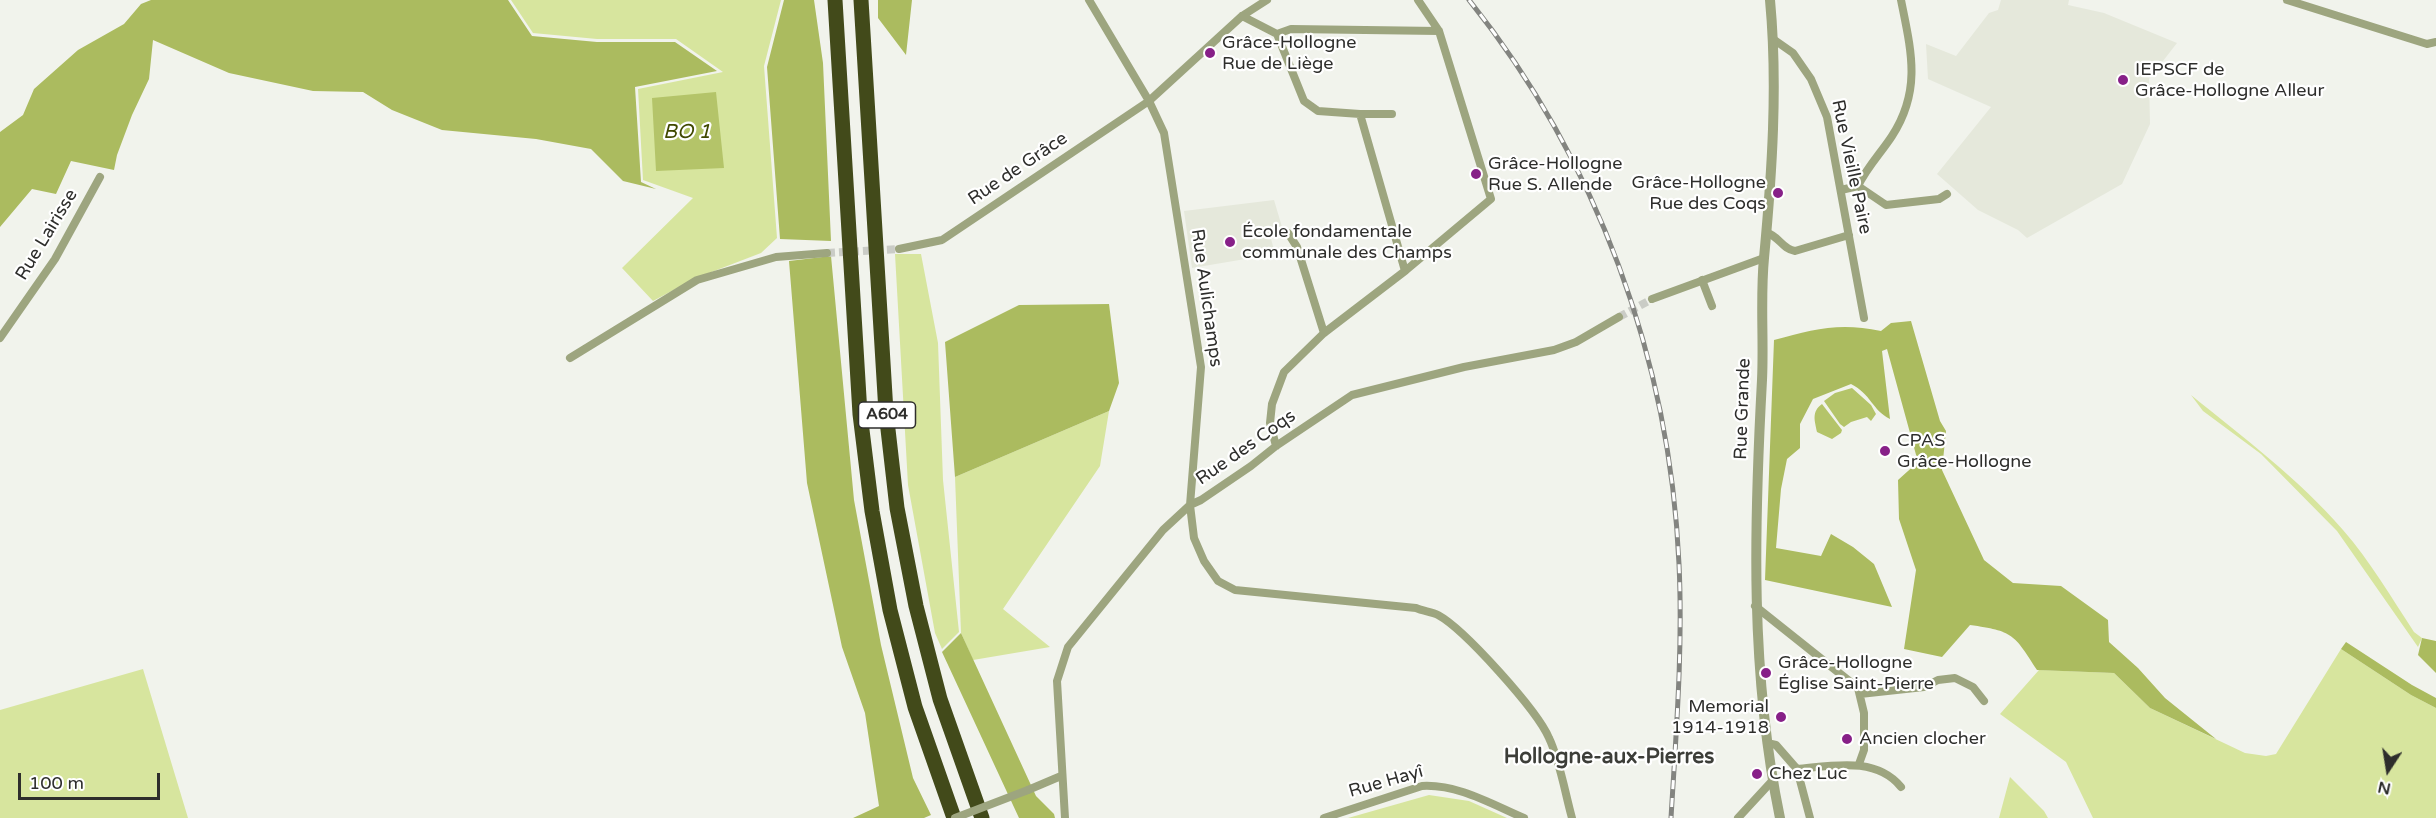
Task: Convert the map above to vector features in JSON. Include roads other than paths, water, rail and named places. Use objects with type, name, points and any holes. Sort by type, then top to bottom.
[{"type":"highway","name":"A604","points":[[836,0],[860,414],[872,511],[890,610],[915,707],[955,818]]},
{"type":"highway","name":"A604","points":[[861,0],[886,401],[897,508],[916,606],[940,699],[982,818]]},
{"type":"street","name":"Rue Aulichamps","points":[[1089,0],[1149,100],[1164,133],[1201,367],[1190,505],[1194,538],[1204,561],[1218,581],[1235,590],[1416,608],[1437,615],[1465,636],[1531,710],[1549,737],[1572,818]]},
{"type":"street","points":[[1095,10],[1100,0]]},
{"type":"street","name":"Rue de Grâce","points":[[899,249],[942,240],[1149,100],[1256,3],[1267,0]]},
{"type":"street","points":[[1276,446],[1270,423],[1272,404],[1284,372],[1324,333],[1406,272],[1491,199],[1439,31],[1418,0]]},
{"type":"street","name":"Rue Grande","points":[[1770,0],[1773,39],[1767,233],[1764,258],[1755,606],[1759,674],[1767,743],[1780,818]]},
{"type":"street","points":[[1901,0],[1912,65],[1911,94],[1906,112],[1892,136],[1850,188],[1886,205],[1939,199],[1947,194]]},
{"type":"street","points":[[2287,0],[2427,44],[2436,42]]},
{"type":"street","points":[[1242,16],[1277,34],[1304,101],[1318,111],[1392,114]]},
{"type":"street","points":[[1277,34],[1291,29],[1439,31]]},
{"type":"street","name":"Rue Vieille Paire","points":[[1773,39],[1793,53],[1819,94],[1827,117],[1850,188],[1849,235],[1864,318]]},
{"type":"street","points":[[1360,114],[1406,272]]},
{"type":"street","name":"Rue Lairisse","points":[[0,338],[55,259],[100,177]]},
{"type":"street","points":[[1288,233],[1297,247],[1324,333]]},
{"type":"street","points":[[1767,233],[1774,235],[1788,250],[1795,251],[1849,235]]},
{"type":"street","points":[[570,358],[697,280],[776,257],[827,253]]},
{"type":"street","points":[[1652,299],[1764,258]]},
{"type":"street","points":[[1702,280],[1712,306]]},
{"type":"street","name":"Rue des Coqs","points":[[1061,776],[1057,681],[1068,647],[1163,530],[1190,505],[1202,500],[1276,446],[1352,395],[1464,367],[1554,350],[1576,342],[1619,317]]},
{"type":"street","points":[[1755,606],[1858,688],[1864,712],[1864,741],[1859,764]]},
{"type":"street","points":[[1860,694],[1924,687],[1938,680],[1955,678],[1972,687],[1984,701]]},
{"type":"street","points":[[1767,743],[1776,745],[1797,769],[1810,818]]},
{"type":"street","points":[[1797,769],[1859,764],[1894,779],[1901,788]]},
{"type":"street","points":[[955,818],[1061,776],[1065,818]]},
{"type":"street","points":[[1738,818],[1773,780]]},
{"type":"street","name":"Rue Hayî","points":[[1324,818],[1422,786],[1438,785],[1463,791],[1524,818]]},
{"type":"water","name":"BO 1","points":[[716,92],[724,168],[656,171],[652,98]]},
{"type":"water","points":[[1852,388],[1871,405],[1876,414],[1871,421],[1867,417],[1844,427],[1824,401],[1835,393]]},
{"type":"water","points":[[1822,404],[1842,430],[1832,439],[1817,432],[1815,413]]},
{"type":"tunnel","points":[[827,253],[899,249]]},
{"type":"tunnel","points":[[1619,317],[1652,299]]},
{"type":"railway","points":[[1469,0],[1514,62],[1555,127],[1589,195],[1619,266],[1642,338],[1660,412],[1673,488],[1679,564],[1680,660],[1671,818]]},
{"type":"place","name":"Grâce-Hollogne Rue de Liège","points":[[1210,53]]},
{"type":"place","name":"IEPSCF de Grâce-Hollogne Alleur","points":[[2123,80]]},
{"type":"place","name":"Grâce-Hollogne Rue S. Allende","points":[[1476,174]]},
{"type":"place","name":"Grâce-Hollogne Rue des Coqs","points":[[1778,193]]},
{"type":"place","name":"École fondamentale communale des Champs","points":[[1230,242]]},
{"type":"place","name":"CPAS Grâce-Hollogne","points":[[1885,451]]},
{"type":"place","name":"Grâce-Hollogne Église Saint-Pierre","points":[[1766,673]]},
{"type":"place","name":"Memorial 1914-1918","points":[[1781,717]]},
{"type":"place","name":"Ancien clocher","points":[[1847,739]]},
{"type":"place","name":"Chez Luc","points":[[1757,774]]},
{"type":"district","name":"Hollogne-aux-Pierres","points":[[1609,757]]}]
